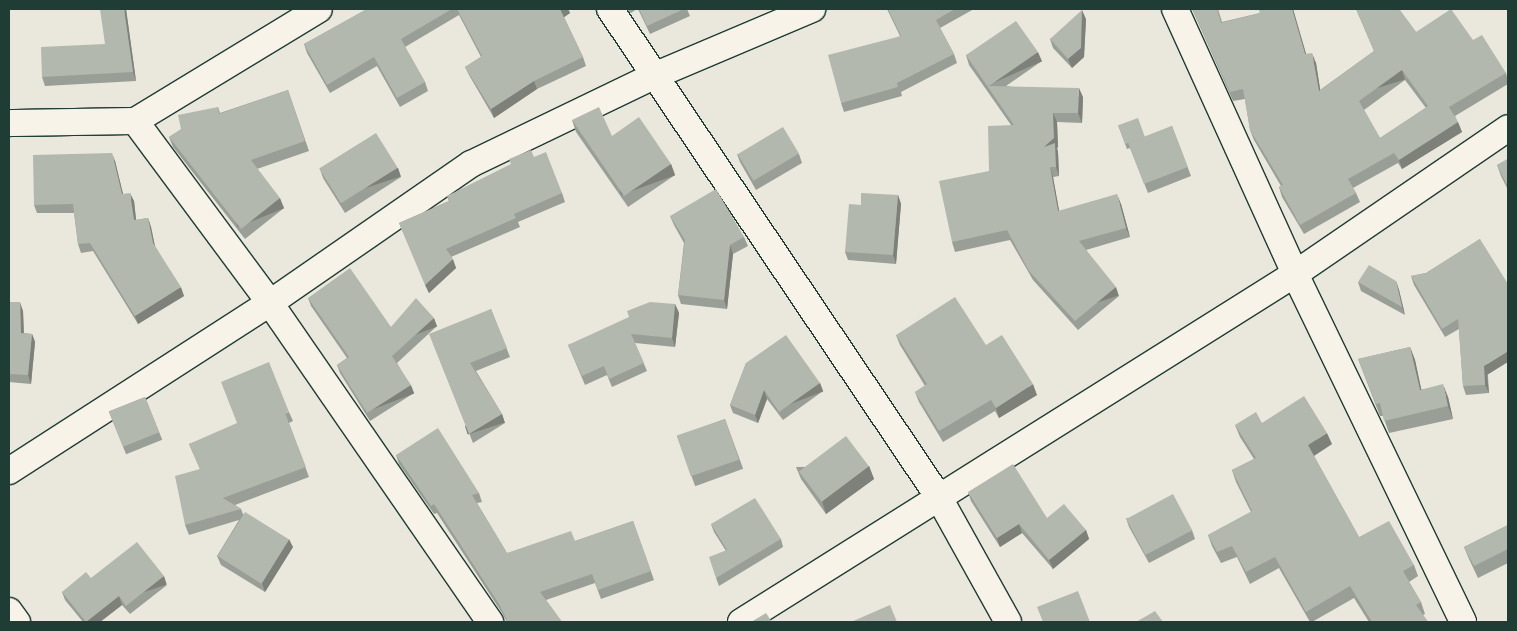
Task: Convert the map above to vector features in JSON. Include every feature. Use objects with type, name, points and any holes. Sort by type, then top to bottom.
[{"type":"street","points":[[9,123],[135,122],[319,9]]},
{"type":"street","points":[[610,9],[938,496],[1008,622]]},
{"type":"street","points":[[9,471],[270,303],[471,164],[654,76],[812,9]]},
{"type":"street","points":[[1176,9],[1295,274],[1463,622]]},
{"type":"street","points":[[135,122],[270,303],[490,622]]},
{"type":"street","points":[[741,622],[938,496],[1295,274],[1508,128]]},
{"type":"street","points":[[9,611],[16,622]]},
{"type":"building","points":[[100,9],[124,9],[133,72],[42,77],[41,47],[105,44]]},
{"type":"building","points":[[367,9],[452,9],[401,39],[425,82],[397,98],[374,57],[327,85],[304,44]]},
{"type":"building","points":[[457,9],[560,9],[583,57],[534,81],[491,109],[465,67],[482,56]]},
{"type":"building","points":[[639,9],[684,9],[647,26]]},
{"type":"building","points":[[888,9],[955,9],[936,20],[954,54],[897,83],[898,87],[841,103],[828,55],[901,36]]},
{"type":"building","points":[[1192,9],[1217,9],[1221,23],[1260,13],[1259,9],[1292,9],[1305,54],[1312,53],[1319,91],[1374,51],[1356,9],[1399,9],[1416,32],[1451,9],[1473,40],[1482,35],[1506,73],[1449,107],[1458,122],[1399,160],[1394,153],[1348,179],[1356,193],[1300,225],[1279,187],[1283,185],[1250,130],[1243,89],[1230,92]],"holes":[[[1402,70],[1428,106],[1380,138],[1359,101]]]},
{"type":"building","points":[[1082,10],[1081,48],[1068,59],[1050,39]]},
{"type":"building","points":[[1016,21],[1038,52],[989,86],[1079,88],[1078,113],[1053,113],[1054,138],[1044,147],[1055,143],[1056,167],[1050,167],[1058,211],[1117,194],[1126,228],[1079,241],[1116,287],[1075,321],[1029,271],[1007,230],[952,242],[939,181],[989,171],[988,126],[1014,125],[966,55]]},
{"type":"building","points":[[288,90],[305,141],[251,160],[280,198],[241,229],[169,137],[181,129],[178,115],[218,107],[219,114]]},
{"type":"building","points":[[599,107],[612,136],[639,117],[671,164],[624,196],[572,120]]},
{"type":"building","points":[[1138,118],[1145,137],[1125,144],[1118,125]]},
{"type":"building","points":[[1172,126],[1188,167],[1144,184],[1128,143]]},
{"type":"building","points":[[783,127],[799,154],[754,181],[738,154]]},
{"type":"building","points":[[376,133],[398,168],[341,203],[319,169]]},
{"type":"building","points":[[531,150],[534,157],[546,152],[562,193],[514,214],[516,218],[446,249],[453,259],[425,285],[399,223],[450,201],[447,196],[511,164],[509,159]]},
{"type":"building","points":[[112,153],[122,194],[130,193],[134,220],[148,218],[153,243],[181,287],[135,316],[90,243],[78,244],[73,204],[34,205],[33,155]]},
{"type":"building","points":[[1508,159],[1508,187],[1497,165]]},
{"type":"building","points":[[716,189],[744,237],[730,245],[724,300],[678,295],[685,240],[670,216]]},
{"type":"building","points":[[861,193],[898,195],[893,255],[845,252],[849,204],[861,205]]},
{"type":"building","points":[[1480,239],[1508,284],[1508,351],[1484,366],[1485,385],[1463,386],[1458,319],[1442,329],[1411,276],[1426,273]]},
{"type":"building","points":[[1369,265],[1396,281],[1402,307],[1358,282]]},
{"type":"building","points":[[350,268],[391,327],[416,298],[434,318],[392,356],[411,385],[367,413],[337,365],[349,357],[308,298]]},
{"type":"building","points":[[955,297],[986,345],[1002,335],[1033,384],[996,408],[991,400],[939,431],[915,392],[927,384],[896,335]]},
{"type":"building","points":[[9,302],[20,302],[21,333],[32,334],[28,375],[9,374]]},
{"type":"building","points":[[650,302],[675,304],[672,338],[631,334],[644,363],[609,379],[604,366],[582,376],[568,345],[629,317],[627,311]]},
{"type":"building","points":[[491,309],[507,348],[470,363],[502,414],[469,434],[429,334]]},
{"type":"building","points":[[786,335],[820,383],[779,412],[764,390],[755,415],[730,405],[746,363]]},
{"type":"building","points":[[1410,347],[1420,390],[1443,384],[1448,406],[1384,421],[1380,403],[1376,404],[1358,359]]},
{"type":"building","points":[[269,362],[289,412],[285,413],[306,467],[223,498],[241,509],[185,525],[175,476],[200,469],[189,444],[237,423],[221,382]]},
{"type":"building","points":[[1304,396],[1327,433],[1308,445],[1359,537],[1389,521],[1414,565],[1403,571],[1421,602],[1416,605],[1428,622],[1372,622],[1350,586],[1306,612],[1275,557],[1246,572],[1232,546],[1217,552],[1208,535],[1252,511],[1232,470],[1256,458],[1235,425],[1256,412],[1262,423]]},
{"type":"building","points":[[145,397],[159,432],[123,447],[109,412]]},
{"type":"building","points":[[725,419],[739,460],[691,476],[677,436]]},
{"type":"building","points":[[438,428],[479,493],[472,495],[507,553],[571,531],[575,541],[633,521],[651,571],[598,590],[592,574],[540,592],[562,622],[508,622],[499,604],[434,504],[431,506],[396,455]]},
{"type":"building","points":[[846,436],[869,466],[822,502],[799,472]]},
{"type":"building","points":[[1013,464],[1047,518],[1064,504],[1086,530],[1049,560],[1019,524],[997,538],[968,492]]},
{"type":"building","points":[[1173,494],[1192,530],[1145,555],[1126,519]]},
{"type":"building","points":[[755,498],[781,539],[716,578],[709,557],[727,550],[711,524]]},
{"type":"building","points":[[245,512],[289,540],[262,584],[217,556]]},
{"type":"building","points":[[1508,525],[1508,549],[1474,566],[1464,547]]},
{"type":"building","points":[[137,542],[164,576],[126,606],[119,596],[86,622],[62,592],[86,572],[91,578]]},
{"type":"building","points":[[1078,591],[1090,622],[1043,622],[1037,607]]},
{"type":"building","points":[[890,605],[897,622],[851,622]]},
{"type":"building","points":[[1155,611],[1163,622],[1136,622]]},
{"type":"building","points":[[766,613],[772,622],[751,622]]}]
